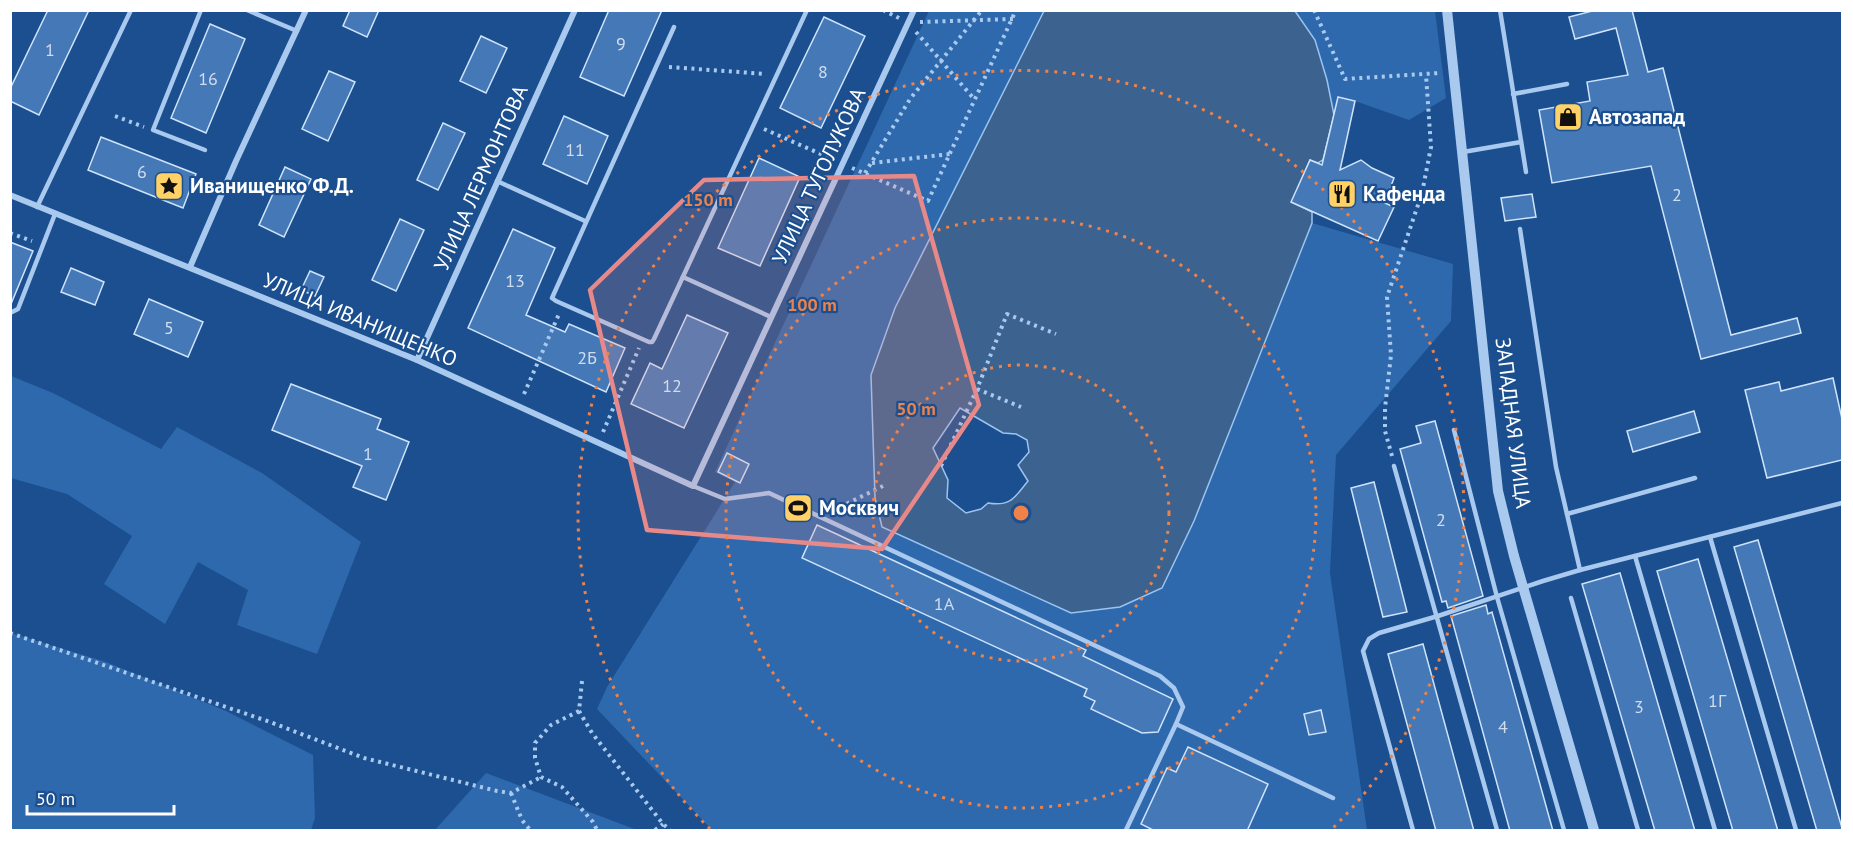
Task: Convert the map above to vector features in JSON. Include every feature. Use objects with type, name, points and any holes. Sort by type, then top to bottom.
[{"type":"street","points":[[190,267],[306,10]]},
{"type":"street","name":"УЛИЦА ЛЕРМОНТОВА","points":[[417,360],[576,10]]},
{"type":"street","name":"УЛИЦА ТУГОЛУКОВА","points":[[693,486],[914,10]]},
{"type":"street","name":"ЗАПАДНАЯ УЛИЦА","points":[[1447,10],[1498,491],[1523,588],[1594,831]]},
{"type":"street","name":"УЛИЦА ИВАНИЩЕНКО","points":[[10,195],[417,360],[693,486]]},
{"type":"lane","points":[[37,207],[131,10]]},
{"type":"lane","points":[[201,10],[153,130],[206,150]]},
{"type":"lane","points":[[247,10],[297,30]]},
{"type":"lane","points":[[674,27],[552,293],[552,298],[563,305],[652,342],[807,10]]},
{"type":"lane","points":[[1500,10],[1526,172]]},
{"type":"lane","points":[[1513,94],[1567,84]]},
{"type":"lane","points":[[1463,152],[1521,142]]},
{"type":"lane","points":[[497,181],[585,221]]},
{"type":"lane","points":[[10,313],[18,309],[55,214]]},
{"type":"lane","points":[[1520,229],[1556,466],[1580,570]]},
{"type":"lane","points":[[683,277],[771,317]]},
{"type":"lane","points":[[1454,430],[1497,597],[1563,831]]},
{"type":"lane","points":[[1394,466],[1497,831]]},
{"type":"lane","points":[[1567,514],[1695,478]]},
{"type":"lane","points":[[693,486],[725,499],[769,493],[1160,676],[1174,688],[1183,706],[1126,831]]},
{"type":"lane","points":[[1413,831],[1363,651],[1368,639],[1379,633],[1580,570],[1842,503]]},
{"type":"lane","points":[[1710,537],[1796,831]]},
{"type":"lane","points":[[1635,556],[1715,831]]},
{"type":"lane","points":[[1571,598],[1638,831]]},
{"type":"lane","points":[[1176,724],[1333,798]]},
{"type":"path","points":[[884,10],[908,22],[975,100]]},
{"type":"path","points":[[865,173],[910,99],[982,10]]},
{"type":"path","points":[[754,124],[928,201],[1016,10]]},
{"type":"path","points":[[1314,10],[1345,80],[1441,73]]},
{"type":"path","points":[[908,22],[1012,19]]},
{"type":"path","points":[[656,66],[777,75]]},
{"type":"path","points":[[1394,466],[1385,431],[1384,408],[1391,355],[1387,297],[1422,193],[1431,147],[1426,75]]},
{"type":"path","points":[[115,117],[153,130]]},
{"type":"path","points":[[872,163],[950,154]]},
{"type":"path","points":[[10,232],[43,246]]},
{"type":"path","points":[[524,394],[563,305]]},
{"type":"path","points":[[941,466],[1007,314],[1056,334]]},
{"type":"path","points":[[603,432],[643,340]]},
{"type":"path","points":[[976,389],[1021,407]]},
{"type":"path","points":[[840,507],[883,486]]},
{"type":"path","points":[[10,633],[270,722],[364,758],[511,793],[541,777]]},
{"type":"path","points":[[582,681],[579,711],[592,733],[670,831]]},
{"type":"path","points":[[579,711],[551,725],[535,743],[535,758],[541,777],[562,787],[593,822],[597,831]]},
{"type":"path","points":[[511,793],[530,831]]},
{"type":"path","points":[[655,831],[663,824]]},
{"type":"highlighted area","points":[[914,176],[979,405],[882,549],[647,530],[590,290],[704,180]]},
{"type":"shaded area","name":"Москвич","points":[[929,11],[1044,11],[895,308],[871,375],[875,498],[882,527],[1071,613],[1120,607],[1162,587],[1194,521],[1312,223],[1453,264],[1451,321],[1336,455],[1330,573],[1367,830],[712,830],[597,709],[607,687],[735,482],[715,472]]},
{"type":"shaded area","points":[[1044,11],[1295,11],[1315,40],[1327,80],[1334,115],[1323,160],[1318,163],[1310,160],[1292,202],[1312,212],[1312,223],[1194,521],[1162,588],[1120,607],[1071,613],[882,527],[875,498],[871,375],[895,308]],"holes":[[[960,408],[1003,433],[1016,434],[1027,440],[1029,452],[1018,465],[1028,481],[1012,500],[996,504],[988,503],[981,509],[966,513],[947,498],[948,480],[933,448]]]},
{"type":"shaded area","points":[[1295,11],[1435,11],[1446,98],[1409,120],[1338,97],[1334,115],[1327,80],[1315,40]]},
{"type":"shaded area","points":[[11,376],[53,393],[161,449],[177,427],[262,473],[361,542],[317,654],[237,625],[248,590],[198,562],[165,624],[104,584],[132,536],[67,494],[11,478]]},
{"type":"shaded area","points":[[11,633],[106,662],[226,711],[313,755],[315,818],[311,830],[11,830]]},
{"type":"shaded area","points":[[486,773],[637,830],[435,830]]},
{"type":"building","points":[[48,10],[89,10],[39,115],[10,101],[10,89]]},
{"type":"building","points":[[350,10],[379,10],[367,37],[343,26]]},
{"type":"building","points":[[609,10],[662,10],[624,96],[580,77]]},
{"type":"building","points":[[1596,10],[1632,10],[1648,72],[1663,68],[1731,335],[1797,318],[1801,333],[1701,359],[1651,166],[1552,183],[1539,110],[1590,101],[1587,82],[1628,75],[1616,28],[1575,39],[1569,17]]},
{"type":"building","points":[[824,17],[865,36],[821,128],[780,108]]},
{"type":"building","points":[[210,24],[245,39],[206,133],[171,118]]},
{"type":"building","points":[[481,36],[507,48],[486,93],[460,81]]},
{"type":"building","points":[[329,71],[355,82],[328,141],[302,129]]},
{"type":"building","name":"Кафенда","points":[[1338,97],[1355,101],[1340,170],[1361,160],[1394,178],[1385,203],[1394,207],[1378,241],[1291,202],[1310,160],[1322,165]]},
{"type":"building","points":[[564,116],[608,136],[587,184],[543,164]]},
{"type":"building","points":[[443,123],[465,133],[438,190],[417,180]]},
{"type":"building","points":[[101,137],[196,174],[183,208],[88,170]]},
{"type":"building","points":[[759,158],[800,177],[760,266],[718,248]]},
{"type":"building","points":[[285,167],[311,179],[284,237],[259,225]]},
{"type":"building","points":[[1532,194],[1536,217],[1505,221],[1501,198]]},
{"type":"building","points":[[400,219],[424,230],[396,291],[372,280]]},
{"type":"building","points":[[513,229],[555,248],[526,315],[565,332],[569,324],[625,348],[606,392],[468,328]]},
{"type":"building","points":[[10,242],[33,251],[11,304],[10,304]]},
{"type":"building","points":[[71,268],[104,282],[95,305],[61,292]]},
{"type":"building","points":[[310,271],[324,277],[315,296],[301,290]]},
{"type":"building","points":[[149,299],[203,322],[188,357],[134,334]]},
{"type":"building","points":[[687,315],[728,333],[684,428],[631,404],[650,363],[662,369]]},
{"type":"building","points":[[1833,378],[1842,419],[1842,460],[1767,478],[1745,390],[1779,382],[1781,391]]},
{"type":"building","points":[[291,384],[381,419],[377,429],[409,442],[386,500],[353,487],[362,466],[272,430]]},
{"type":"building","points":[[1694,411],[1700,432],[1633,452],[1627,431]]},
{"type":"building","points":[[1435,421],[1483,596],[1448,608],[1446,601],[1442,602],[1400,449],[1421,443],[1416,426]]},
{"type":"building","points":[[727,453],[749,464],[740,483],[718,472]]},
{"type":"building","points":[[1374,482],[1407,612],[1383,617],[1351,488]]},
{"type":"building","points":[[817,525],[1086,650],[1083,656],[1173,699],[1158,732],[1142,733],[1091,709],[1095,701],[1084,696],[1087,689],[802,558]]},
{"type":"building","points":[[1758,540],[1842,831],[1817,831],[1734,547]]},
{"type":"building","points":[[1698,559],[1778,831],[1733,831],[1657,571]]},
{"type":"building","points":[[1620,573],[1695,831],[1655,831],[1582,584]]},
{"type":"building","points":[[1486,605],[1488,614],[1492,612],[1553,831],[1510,831],[1451,616]]},
{"type":"building","points":[[1423,644],[1474,831],[1436,831],[1388,654]]},
{"type":"building","points":[[1321,710],[1326,732],[1309,735],[1304,714]]},
{"type":"building","points":[[1188,747],[1268,784],[1247,831],[1155,831],[1141,824],[1167,768],[1176,772]]},
{"type":"place","name":"Автозапад","points":[[1568,117]]},
{"type":"place","name":"Иванищенко Ф.Д.","points":[[169,186]]},
{"type":"place","name":"Кафенда","points":[[1342,194]]},
{"type":"place","name":"Москвич","points":[[798,508]]}]
